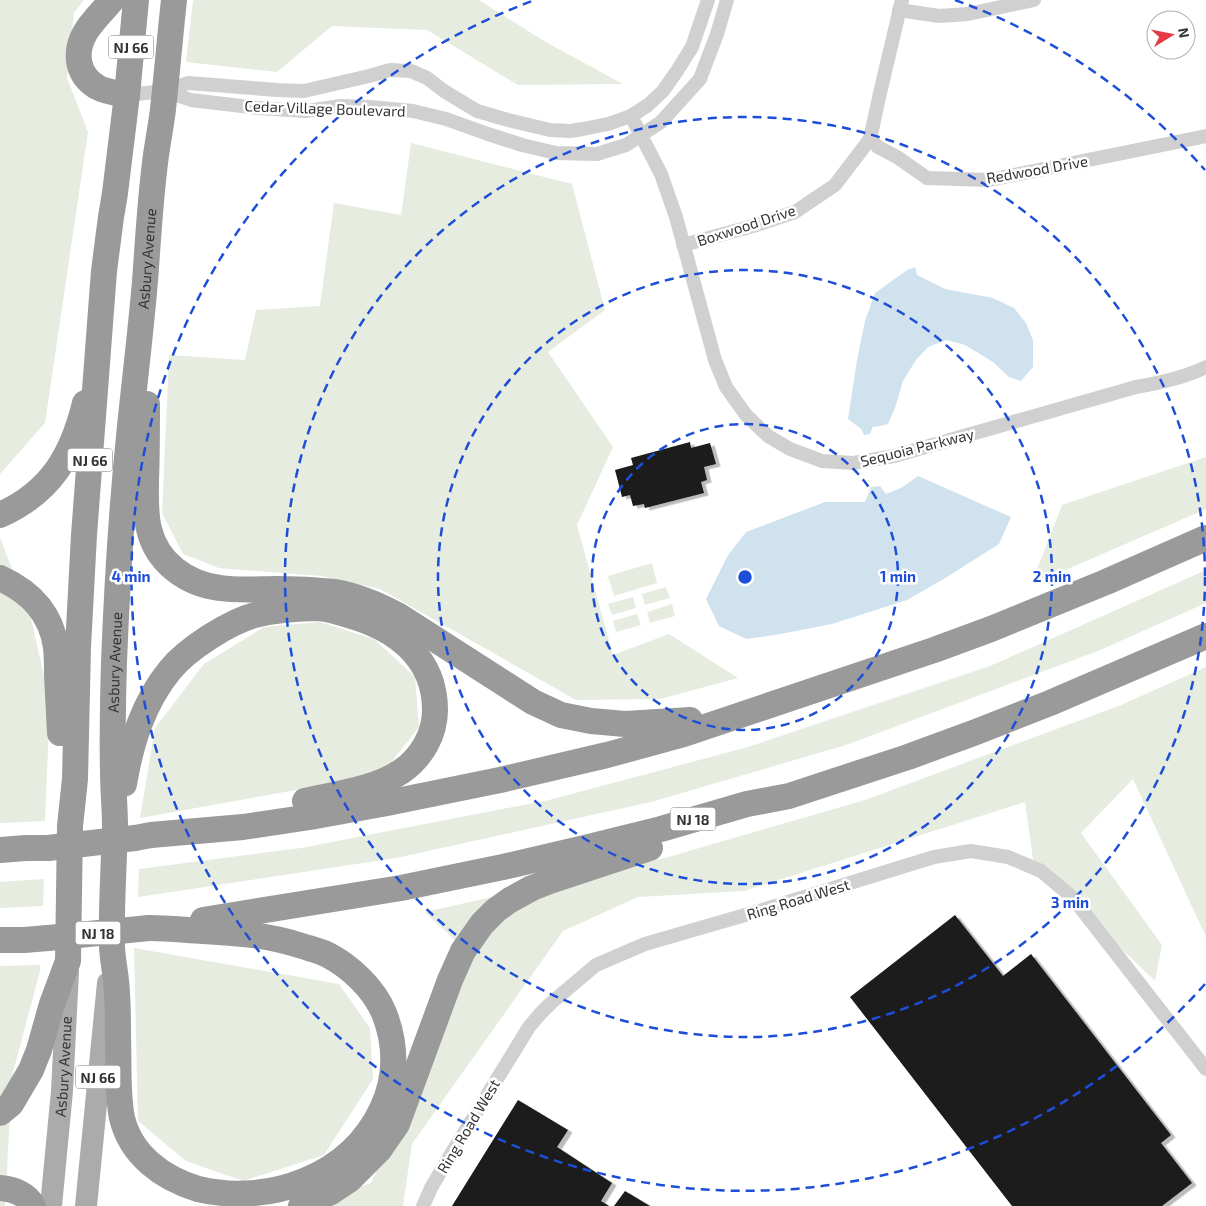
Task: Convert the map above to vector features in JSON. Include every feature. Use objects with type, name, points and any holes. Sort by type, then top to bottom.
[{"type":"highway","points":[[112,0],[85,34],[80,44],[78,55],[82,71],[97,87],[127,95]]},
{"type":"highway","name":"Asbury Avenue","points":[[68,961],[70,826],[75,779],[78,647],[84,545],[104,271],[127,95],[136,0]]},
{"type":"highway","name":"Asbury Avenue","points":[[112,949],[115,822],[112,754],[114,662],[121,529],[155,162],[165,92],[174,0]]},
{"type":"highway","points":[[145,280],[147,522],[153,543],[159,554],[175,570],[186,578],[220,588],[334,592],[366,601],[399,616],[533,702],[561,715],[591,722],[624,724],[738,715]]},
{"type":"highway","points":[[0,515],[30,498],[58,470],[73,440],[98,359]]},
{"type":"highway","points":[[0,850],[37,848],[243,826],[310,816],[387,803],[500,780],[607,755],[684,734],[983,632],[1106,582],[1206,538]]},
{"type":"highway","points":[[0,578],[12,583],[33,600],[47,618],[56,647],[62,772],[65,804],[70,826]]},
{"type":"highway","points":[[115,822],[133,741],[148,702],[171,669],[191,650],[225,628],[253,616],[286,609],[320,608],[355,617],[378,626],[402,641],[420,658],[433,685],[435,716],[428,740],[421,752],[413,762],[392,777],[370,786],[176,826],[146,836]]},
{"type":"highway","name":"NJ 18","points":[[24,939],[153,928],[401,888],[503,867],[652,831],[747,804],[789,796],[908,757],[976,732],[1059,699],[1206,636]]},
{"type":"highway","points":[[301,1206],[331,1192],[349,1180],[379,1150],[397,1124],[450,980],[463,950],[482,924],[496,910],[524,892],[550,881],[752,815],[789,796]]},
{"type":"highway","points":[[0,844],[37,848]]},
{"type":"highway","points":[[112,949],[116,982],[119,1085],[122,1116],[129,1138],[136,1150],[146,1160],[161,1173],[178,1182],[203,1191],[252,1196],[267,1195],[293,1188],[312,1180],[347,1157],[372,1128],[380,1113],[388,1095],[394,1066],[394,1046],[390,1028],[380,1003],[365,984],[347,967],[329,956],[289,942],[246,933],[153,928]]},
{"type":"highway","points":[[0,948],[24,939]]},
{"type":"highway","points":[[0,1113],[11,1104],[31,1070],[40,1050],[52,1004],[68,961]]},
{"type":"highway","points":[[0,1188],[19,1192],[33,1206]]},
{"type":"main road","name":"Asbury Avenue","points":[[86,1206],[112,949]]},
{"type":"main road","name":"Asbury Avenue","points":[[51,1206],[62,1091],[68,961]]},
{"type":"street","name":"Cedar Village Boulevard","points":[[127,95],[165,92],[188,83],[304,91],[390,70],[411,71],[427,78],[477,111],[550,130],[570,131],[583,129],[608,124],[631,116],[648,105],[663,91],[692,46],[708,0]]},
{"type":"street","name":"Cedar Village Boulevard","points":[[165,92],[191,100],[258,108],[306,111],[341,106],[413,111],[446,119],[513,142],[556,153],[597,154],[626,145],[662,122],[700,79],[717,34],[727,0]]},
{"type":"street","points":[[870,139],[900,5],[939,16],[968,14],[1034,0]]},
{"type":"street","name":"Sequoia Parkway","points":[[631,116],[661,174],[676,217],[715,360],[726,387],[746,414],[768,436],[790,449],[822,461],[853,463],[894,456],[1136,387],[1169,381],[1192,374],[1206,367]]},
{"type":"street","name":"Redwood Drive","points":[[870,139],[878,147],[898,157],[927,178],[989,180],[1206,136]]},
{"type":"street","name":"Boxwood Drive","points":[[683,245],[753,226],[795,212],[835,185],[870,139]]},
{"type":"street","name":"Ring Road West","points":[[422,1206],[448,1159],[529,1028],[546,1008],[596,965],[646,944],[934,857],[971,851],[1008,857],[1041,871],[1072,897],[1206,1069]]},
{"type":"shaded area","points":[[0,0],[84,0],[74,13],[67,78],[88,132],[45,423],[0,474]]},
{"type":"shaded area","points":[[193,0],[479,0],[544,41],[623,84],[518,85],[427,30],[332,26],[277,72],[186,62]]},
{"type":"shaded area","points":[[411,143],[572,184],[605,310],[548,352],[613,447],[577,525],[613,655],[669,634],[738,678],[660,699],[576,700],[380,589],[321,576],[219,568],[183,554],[162,513],[169,355],[245,360],[256,310],[320,306],[334,203],[401,215]]},
{"type":"shaded area","points":[[1206,457],[1206,509],[1031,585],[1062,505]]},
{"type":"shaded area","points":[[0,538],[30,614],[50,703],[45,821],[0,823]]},
{"type":"shaded area","points":[[652,563],[657,583],[614,596],[608,576]]},
{"type":"shaded area","points":[[1206,570],[1206,603],[1098,651],[846,745],[651,802],[396,858],[138,897],[139,869],[301,848],[549,800],[748,747],[990,666]]},
{"type":"shaded area","points":[[666,587],[670,598],[645,605],[642,594]]},
{"type":"shaded area","points":[[633,597],[636,608],[612,615],[608,604]]},
{"type":"shaded area","points":[[672,604],[675,616],[650,623],[647,612]]},
{"type":"shaded area","points":[[637,614],[641,625],[616,632],[613,621]]},
{"type":"shaded area","points":[[320,622],[374,639],[415,677],[419,727],[390,764],[346,781],[140,818],[155,728],[204,664],[264,627]]},
{"type":"shaded area","points":[[1206,667],[1206,937],[1133,779],[1081,833],[1162,945],[1155,981],[1041,871],[1033,859],[1025,802],[744,891],[638,897],[563,931],[412,1144],[403,1206],[303,1206],[371,1183],[474,958],[425,912],[665,858],[865,800],[1121,705]]},
{"type":"shaded area","points":[[44,879],[43,906],[0,908],[0,882]]},
{"type":"shaded area","points":[[134,948],[339,984],[370,1028],[373,1079],[324,1155],[243,1181],[186,1161],[138,1121]]},
{"type":"shaded area","points":[[40,965],[12,1076],[5,1206],[0,1206],[0,966]]},
{"type":"water","points":[[915,267],[917,275],[945,289],[993,298],[1014,308],[1026,323],[1033,340],[1033,367],[1021,381],[1009,377],[993,362],[965,345],[946,340],[928,347],[916,360],[903,381],[888,424],[873,426],[870,434],[864,435],[861,429],[848,419],[865,321],[875,293],[907,270]]},
{"type":"water","points":[[918,476],[1011,517],[999,544],[907,600],[832,624],[746,639],[719,626],[706,599],[728,555],[746,532],[825,502],[865,502],[871,487],[880,486],[886,494],[901,488]]},
{"type":"building","points":[[690,442],[691,448],[710,443],[716,464],[704,467],[707,480],[701,482],[704,493],[645,508],[644,504],[633,506],[630,495],[622,497],[615,470],[633,465],[631,458]]},
{"type":"building","points":[[955,915],[1003,976],[1031,954],[1171,1135],[1161,1143],[1192,1183],[1162,1206],[1012,1206],[850,997]]},
{"type":"building","points":[[518,1100],[568,1130],[557,1147],[612,1183],[601,1201],[609,1206],[452,1206]]},
{"type":"building","points":[[625,1191],[650,1206],[614,1206]]}]
